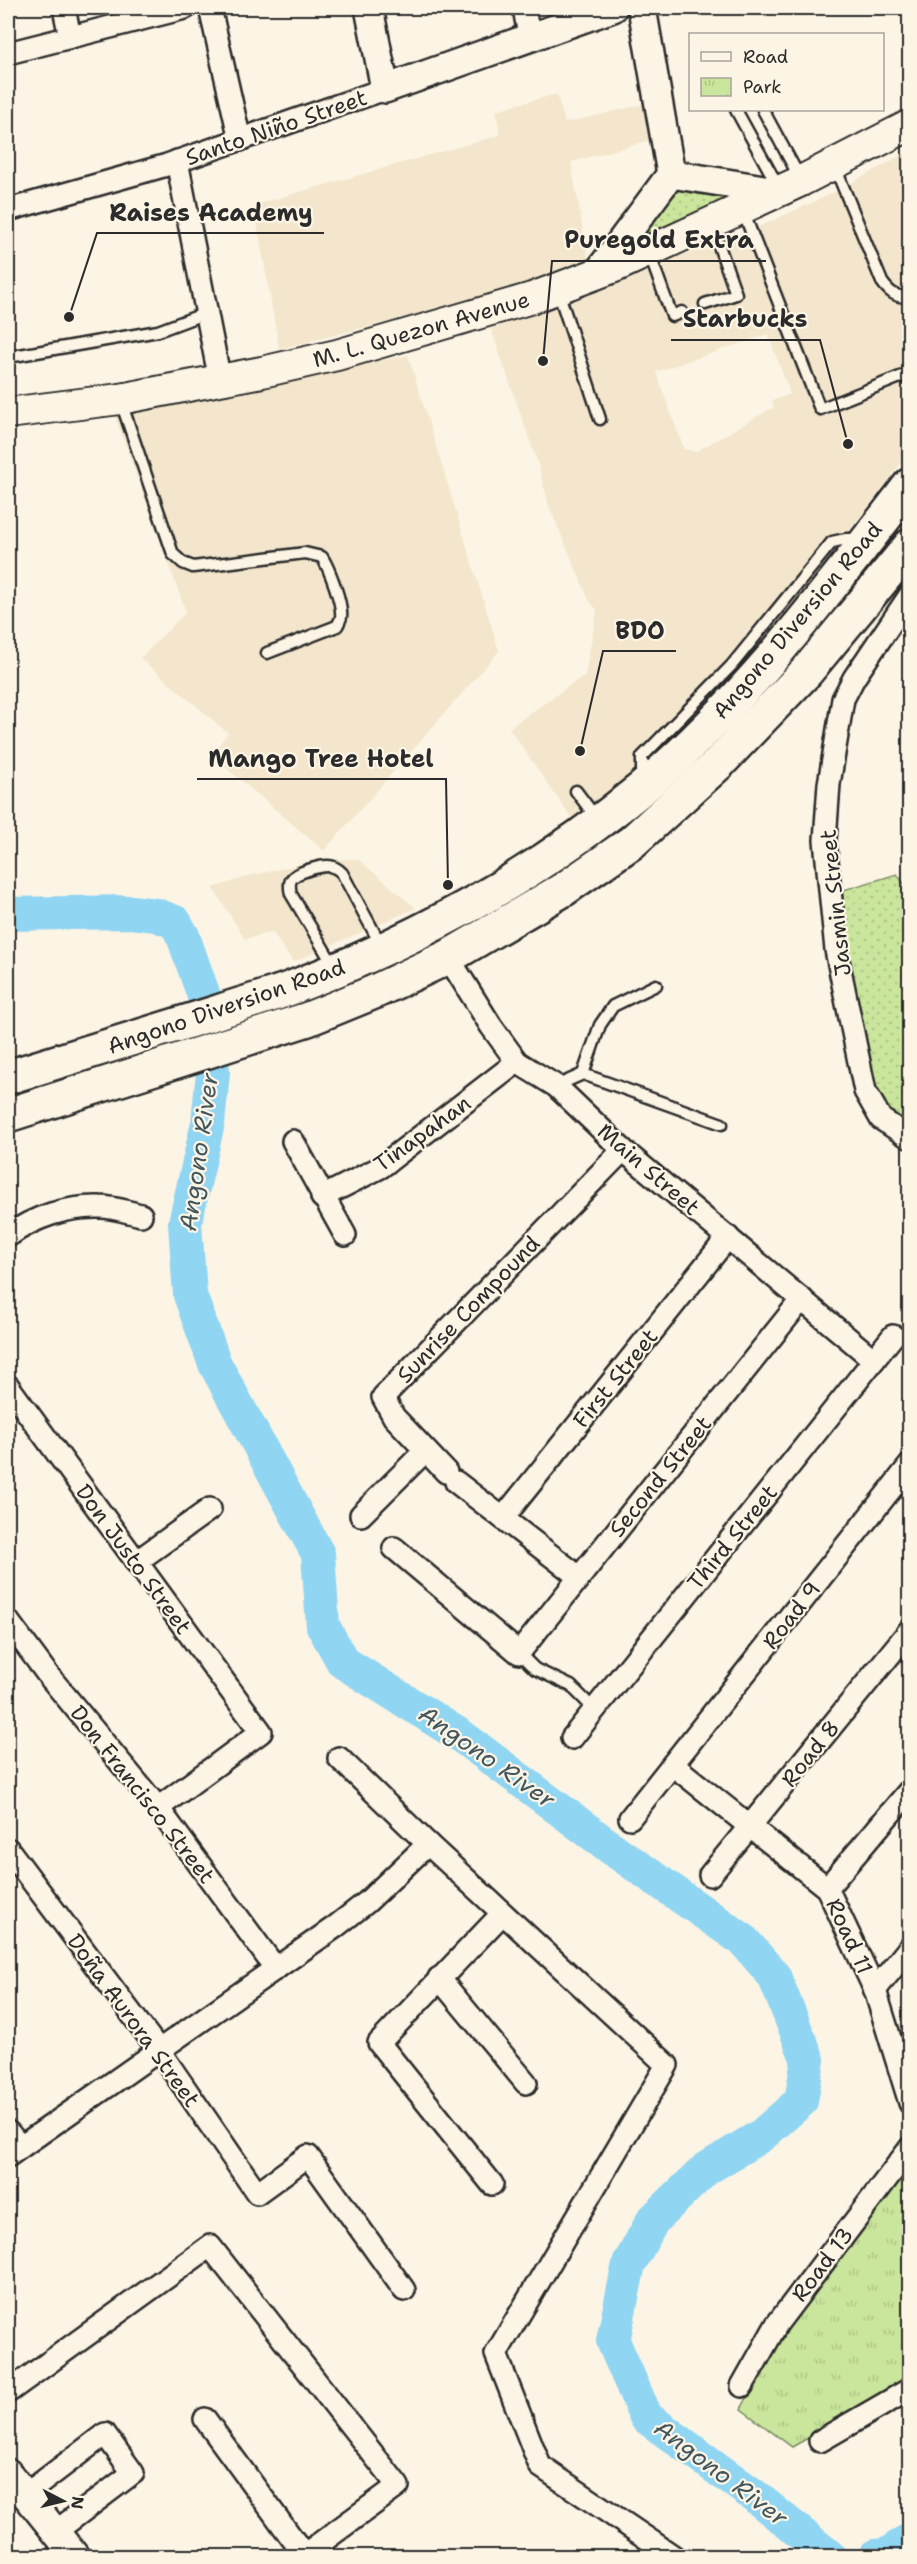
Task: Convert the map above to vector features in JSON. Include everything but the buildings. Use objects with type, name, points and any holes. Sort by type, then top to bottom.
[{"type":"main road","name":"M. L. Quezon Avenue","points":[[8,413],[120,399],[215,382],[337,355],[557,289],[648,252],[711,223],[909,125]]},
{"type":"main road","name":"Angono Diversion Road","points":[[8,1077],[297,986],[431,925],[538,865],[642,788],[706,728],[742,673],[794,612],[867,540],[909,485]]},
{"type":"main road","name":"Angono Diversion Road","points":[[8,1114],[308,1019],[374,992],[448,957],[538,906],[621,851],[660,819],[719,763],[799,679],[909,546]]},
{"type":"main road","points":[[599,822],[621,851]]},
{"type":"main road","points":[[431,925],[448,957]]},
{"type":"street","points":[[64,8],[70,37]]},
{"type":"street","points":[[8,53],[185,8]]},
{"type":"street","points":[[210,8],[240,140]]},
{"type":"street","points":[[369,8],[385,89],[613,8]]},
{"type":"street","points":[[524,8],[529,36]]},
{"type":"street","points":[[596,274],[671,174],[642,8]]},
{"type":"street","name":"Santo Niño Street","points":[[8,210],[172,163],[385,89]]},
{"type":"street","points":[[172,163],[215,382]]},
{"type":"street","points":[[671,174],[786,187]]},
{"type":"street","name":"Jasmin Street","points":[[909,596],[854,678],[843,699],[829,784],[825,840],[836,950],[865,1091],[881,1119],[909,1138]]},
{"type":"street","name":"Main Street","points":[[448,957],[491,1026],[518,1062],[556,1086],[623,1150],[874,1360]]},
{"type":"street","name":"Tinapahan","points":[[322,1197],[381,1167],[518,1062]]},
{"type":"street","points":[[293,1141],[345,1235]]},
{"type":"street","name":"Sunrise Compound","points":[[579,1577],[451,1477],[394,1417],[383,1397],[623,1150]]},
{"type":"street","points":[[8,1236],[38,1218],[65,1210],[101,1207],[141,1215]]},
{"type":"street","name":"First Street","points":[[503,1518],[728,1237]]},
{"type":"street","name":"Second Street","points":[[519,1653],[802,1299]]},
{"type":"street","name":"Third Street","points":[[572,1738],[874,1360],[901,1334]]},
{"type":"street","name":"Don Justo Street","points":[[8,1386],[261,1732],[158,1808]]},
{"type":"street","points":[[361,1515],[425,1451]]},
{"type":"street","name":"Road 9","points":[[630,1818],[909,1465]]},
{"type":"street","points":[[136,1562],[210,1509]]},
{"type":"street","points":[[394,1548],[519,1653]]},
{"type":"street","name":"Don Francisco Street","points":[[8,1621],[48,1675],[158,1808],[276,1969]]},
{"type":"street","name":"Road 8","points":[[710,1875],[909,1630]]},
{"type":"street","points":[[339,1758],[502,1914],[667,2065],[496,2354],[540,2466],[673,2556]]},
{"type":"street","name":"Road 11","points":[[673,1765],[827,1888],[875,1990],[909,2103]]},
{"type":"street","points":[[827,1888],[909,1790]]},
{"type":"street","points":[[12,2145],[276,1969],[367,1902],[428,1844]]},
{"type":"street","name":"Doña Aurora Street","points":[[8,1849],[158,2049],[257,2193],[308,2156],[404,2290]]},
{"type":"street","points":[[492,2184],[379,2043],[502,1914]]},
{"type":"street","points":[[875,1990],[909,1947]]},
{"type":"street","points":[[439,1978],[526,2084]]},
{"type":"street","name":"Road 13","points":[[742,2386],[777,2324],[909,2148]]},
{"type":"street","points":[[8,2392],[210,2246],[398,2486],[304,2556],[205,2419]]},
{"type":"street","points":[[820,2441],[909,2389]]},
{"type":"street","points":[[25,2495],[105,2434],[133,2473],[55,2532]]},
{"type":"street","points":[[8,2473],[75,2556]]},
{"type":"lane","points":[[737,111],[786,187]]},
{"type":"lane","points":[[763,111],[786,187]]},
{"type":"lane","points":[[834,164],[882,282],[889,292],[898,296],[909,296]]},
{"type":"lane","points":[[742,208],[820,409],[909,373]]},
{"type":"lane","points":[[705,304],[736,294],[711,223]]},
{"type":"lane","points":[[648,252],[672,316],[682,312]]},
{"type":"lane","points":[[557,289],[600,419]]},
{"type":"lane","points":[[8,357],[158,331],[201,315]]},
{"type":"lane","points":[[120,399],[174,554],[183,563],[192,567],[305,553],[322,557],[328,567],[340,609],[341,618],[337,626],[267,653]]},
{"type":"lane","points":[[576,791],[599,822]]},
{"type":"lane","points":[[336,970],[291,894],[289,886],[291,879],[296,875],[327,866],[337,868],[342,873],[383,948]]},
{"type":"lane","points":[[583,1074],[600,1025],[614,1006],[656,985]]},
{"type":"lane","points":[[556,1086],[583,1074],[722,1124]]},
{"type":"lane","points":[[519,1653],[535,1669],[570,1686],[594,1708]]},
{"type":"shaded area","points":[[557,94],[565,123],[644,104],[651,140],[571,162],[589,265],[439,309],[279,349],[254,205],[500,135],[496,110]]},
{"type":"shaded area","points":[[909,151],[909,453],[790,608],[738,669],[622,784],[574,822],[509,728],[585,675],[597,610],[589,600],[549,506],[538,464],[491,329],[627,274],[736,237],[833,193]],"holes":[[[768,334],[790,394],[772,401],[774,407],[695,452],[684,449],[656,372]]]},
{"type":"shaded area","points":[[408,355],[499,651],[324,851],[211,755],[228,733],[140,658],[186,612],[115,416]]},
{"type":"shaded area","points":[[323,859],[358,859],[416,908],[293,962],[272,932],[245,939],[213,888],[249,876]]},
{"type":"green space","points":[[675,184],[741,194],[634,239]]},
{"type":"green space","points":[[897,874],[909,891],[909,1130],[886,1115],[877,1099],[869,1075],[854,1009],[837,892]]},
{"type":"green space","points":[[909,2169],[909,2381],[792,2447],[741,2409],[784,2329]]},
{"type":"waterway","name":"Angono River","points":[[8,914],[131,912],[156,915],[175,922],[183,936],[206,1002],[213,1072],[208,1123],[185,1223],[190,1295],[215,1364],[318,1554],[323,1626],[343,1662],[461,1736],[618,1853],[743,1940],[774,1976],[808,2060],[801,2101],[762,2135],[706,2169],[653,2220],[629,2264],[613,2341],[646,2417],[756,2497],[829,2556]]},
{"type":"waterway","name":"Angono River","points":[[875,2556],[887,2555],[910,2539]]},
{"type":"place","name":"Raises Academy","points":[[69,317]]},
{"type":"place","name":"Puregold Extra","points":[[543,361]]},
{"type":"place","name":"Starbucks","points":[[848,444]]},
{"type":"place","name":"BDO","points":[[580,751]]},
{"type":"place","name":"Mango Tree Hotel","points":[[448,885]]}]
